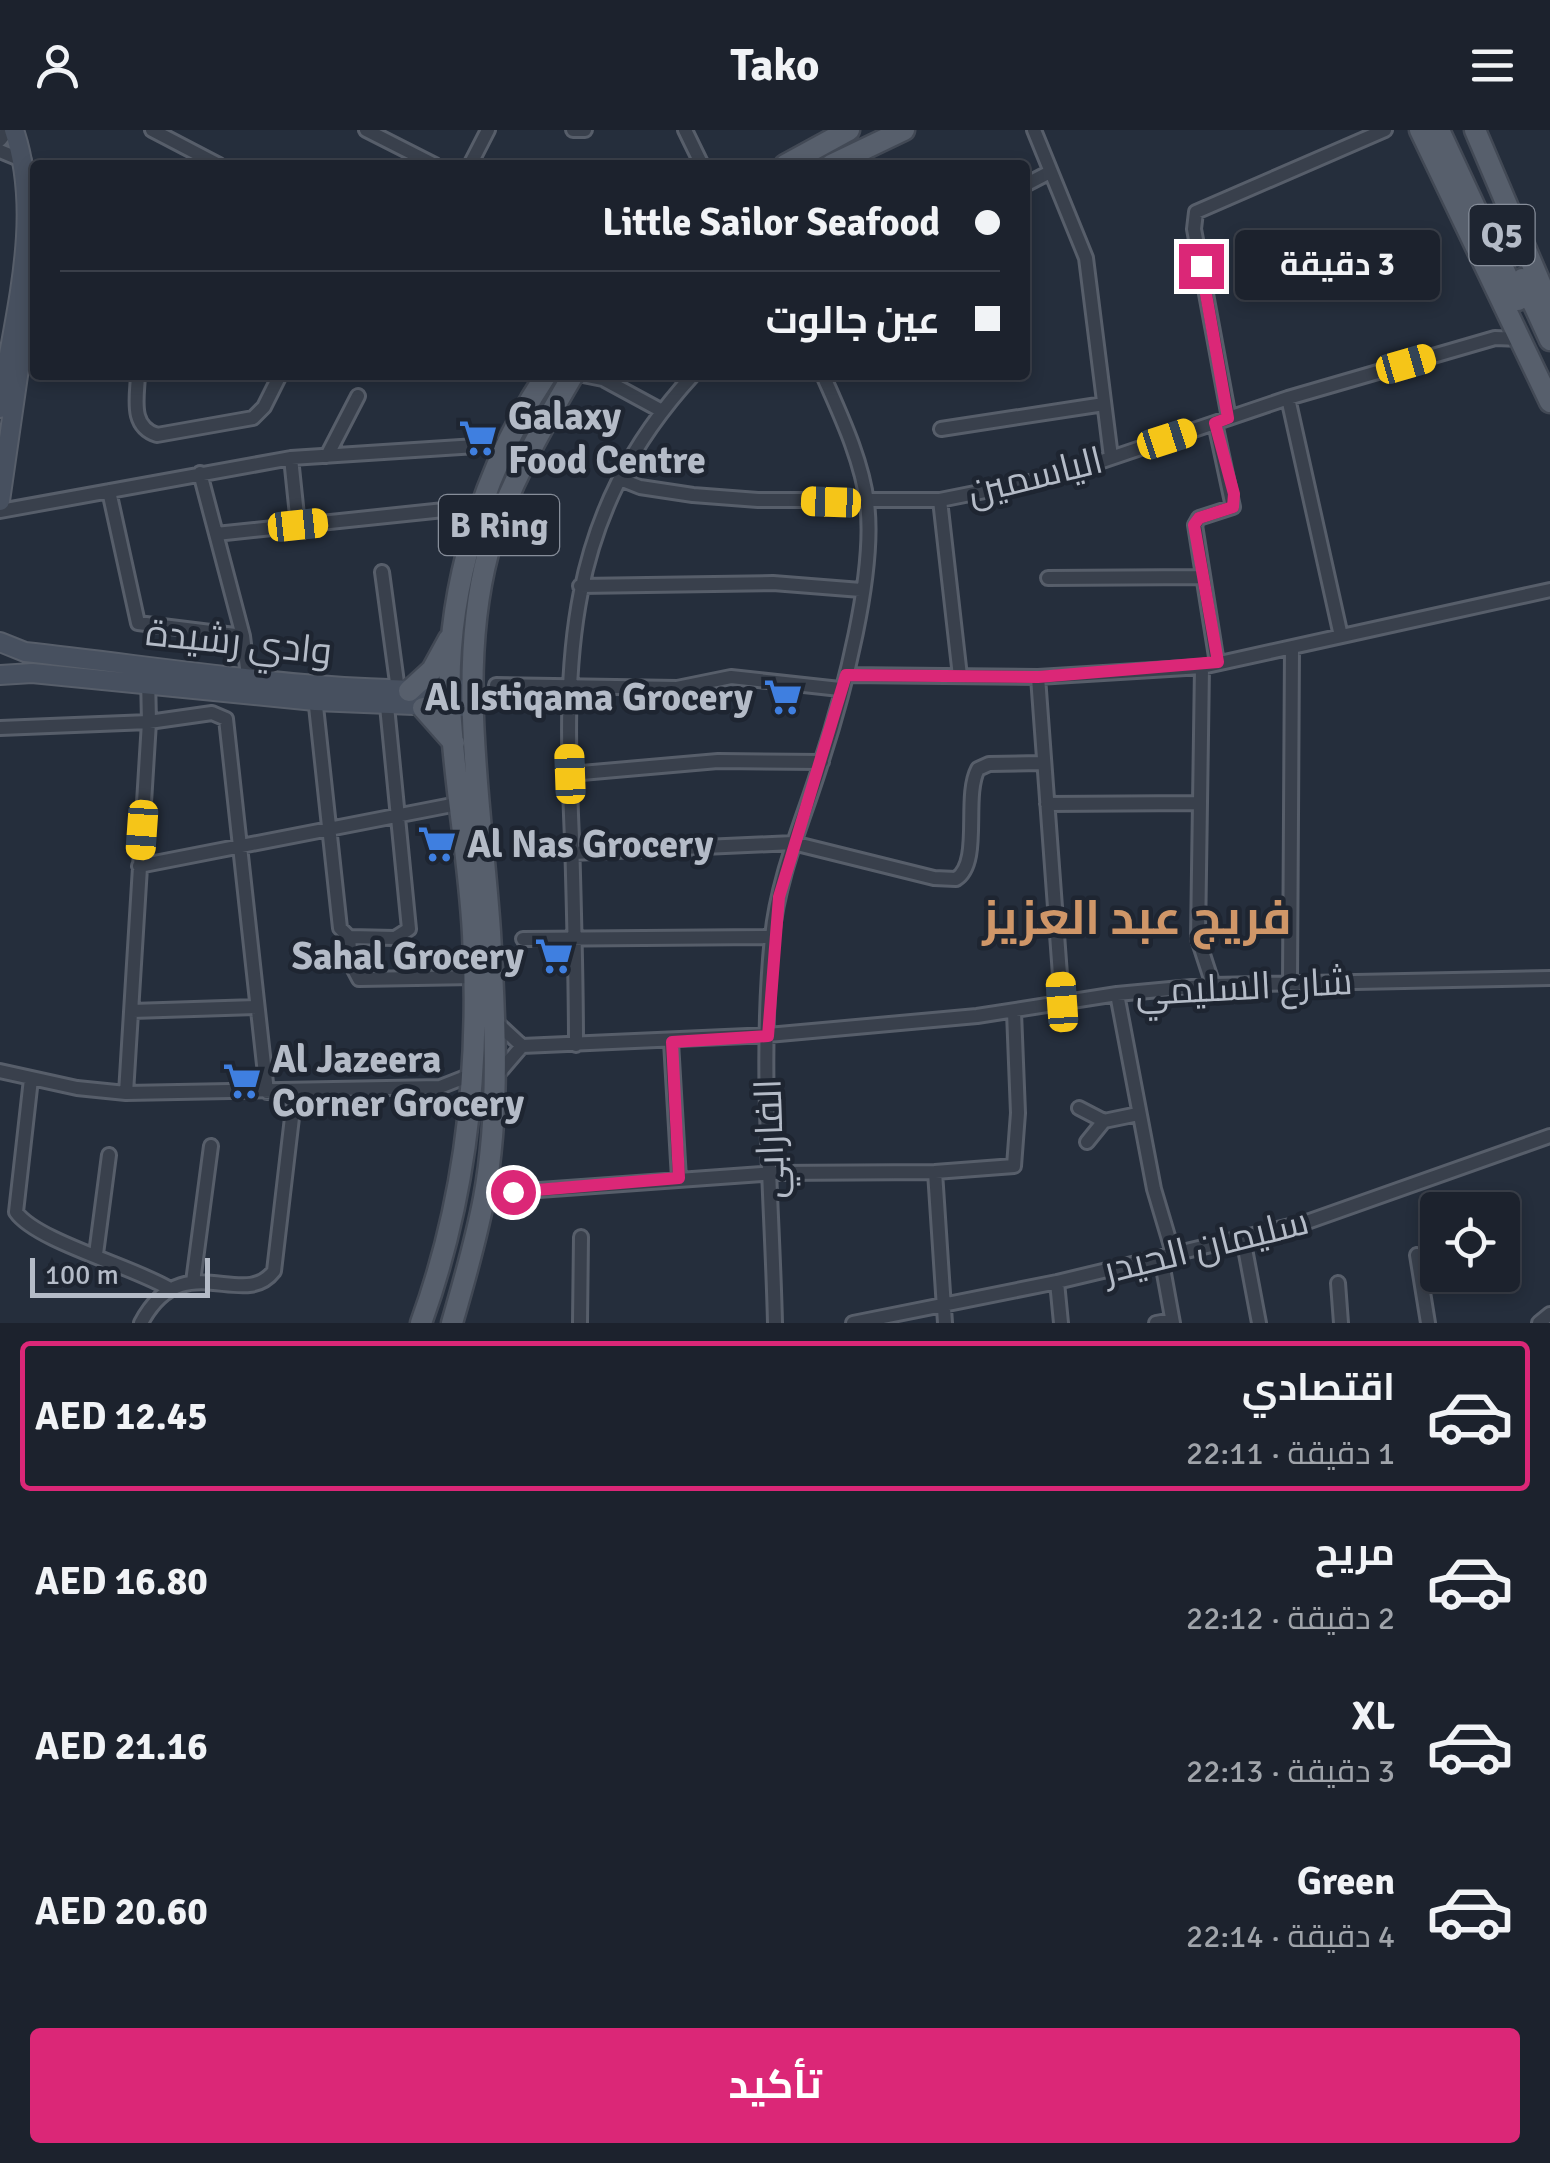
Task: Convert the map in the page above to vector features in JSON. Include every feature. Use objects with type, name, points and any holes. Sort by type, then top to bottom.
[{"type":"main road","points":[[794,160],[849,130]]},
{"type":"main road","points":[[841,160],[904,130]]},
{"type":"main road","points":[[1475,130],[1550,306]]},
{"type":"main road","points":[[1438,131],[1512,318],[1550,402]]},
{"type":"main road","name":"Q5","points":[[1438,131],[1550,371]]},
{"type":"main road","name":"Q5","points":[[1438,131],[1550,340]]},
{"type":"main road","name":"B Ring","points":[[421,1323],[456,1210],[473,1074],[474,977],[450,699],[454,628],[482,506],[507,444],[542,380]]},
{"type":"main road","name":"B Ring","points":[[457,1317],[485,1194],[494,1083],[474,698],[475,634],[488,554],[524,461],[574,380]]},
{"type":"main road","points":[[454,628],[432,670],[401,703],[454,744]]},
{"type":"main road","points":[[429,1323],[431,1294]]},
{"type":"street","points":[[0,140],[11,130],[30,163]]},
{"type":"street","points":[[0,501],[5,340],[28,222],[30,163],[25,130]]},
{"type":"street","points":[[152,130],[209,160]]},
{"type":"street","points":[[366,130],[426,160]]},
{"type":"street","points":[[473,160],[488,130]]},
{"type":"street","points":[[573,130],[585,130]]},
{"type":"street","points":[[684,130],[699,160]]},
{"type":"street","points":[[1034,130],[1086,258],[1112,458]]},
{"type":"street","points":[[1218,662],[1196,520],[1227,511],[1234,501],[1194,228],[1196,212],[1385,130]]},
{"type":"street","points":[[0,150],[30,163]]},
{"type":"street","points":[[1030,182],[1050,172]]},
{"type":"street","points":[[4,409],[30,277]]},
{"type":"street","points":[[1496,338],[1512,318]]},
{"type":"street","name":"الياسمين","points":[[620,479],[640,487],[693,495],[868,503],[940,500],[1055,476],[1288,398],[1496,338],[1522,339]]},
{"type":"street","points":[[138,380],[138,421],[145,431],[157,435],[252,418],[264,408],[278,380]]},
{"type":"street","points":[[606,380],[662,412]]},
{"type":"street","points":[[576,1045],[567,686],[580,586],[595,536],[620,479],[662,412],[689,380]]},
{"type":"street","name":"الفارابي","points":[[775,1323],[767,1174],[772,937],[792,843],[822,762],[846,675],[861,590],[868,503],[841,416],[825,380]]},
{"type":"street","points":[[328,456],[358,396]]},
{"type":"street","points":[[1288,398],[1341,636]]},
{"type":"street","points":[[941,429],[1104,404]]},
{"type":"street","points":[[0,510],[291,458],[507,444]]},
{"type":"street","points":[[291,458],[298,525]]},
{"type":"street","points":[[200,473],[243,636],[249,685]]},
{"type":"street","points":[[109,491],[138,623],[243,636]]},
{"type":"street","points":[[940,500],[960,676]]},
{"type":"street","points":[[216,534],[482,506]]},
{"type":"street","points":[[349,938],[396,938],[408,929],[396,815],[401,703],[382,572]]},
{"type":"street","points":[[1048,578],[1202,578]]},
{"type":"street","points":[[580,586],[773,583],[861,590]]},
{"type":"street","points":[[846,675],[1038,677],[1202,667],[1550,590]]},
{"type":"street","name":"وادي رشيدة","points":[[0,642],[25,652],[148,674],[401,703],[474,698]]},
{"type":"street","points":[[1290,983],[1292,648]]},
{"type":"street","points":[[0,652],[0,662]]},
{"type":"street","points":[[1202,667],[1196,803],[1198,939],[1212,985]]},
{"type":"street","points":[[126,1092],[149,722],[148,674]]},
{"type":"street","name":"وادي رشيدة","points":[[0,675],[148,674]]},
{"type":"street","points":[[496,685],[677,688],[731,677],[840,689]]},
{"type":"street","points":[[1038,677],[1041,763],[1062,1002]]},
{"type":"street","points":[[315,692],[340,928],[349,938],[350,964],[359,979],[474,977]]},
{"type":"street","name":"وادي رشيدة","points":[[0,728],[149,722],[212,712],[221,715],[228,727],[240,848]]},
{"type":"street","points":[[570,774],[718,761],[822,762]]},
{"type":"street","points":[[572,852],[792,843],[934,878],[962,875],[968,860],[972,785],[984,764],[1041,763]]},
{"type":"street","points":[[1047,804],[1196,803]]},
{"type":"street","points":[[139,866],[452,805]]},
{"type":"street","points":[[240,848],[267,1092]]},
{"type":"street","points":[[523,939],[772,937]]},
{"type":"street","name":"شارع السليمي","points":[[522,1046],[768,1036],[1014,1012],[1117,994],[1212,985],[1550,978]]},
{"type":"street","points":[[1117,994],[1167,1255],[1172,1322],[1156,1323]]},
{"type":"street","points":[[132,1010],[257,1007]]},
{"type":"street","points":[[485,1194],[679,1178],[1005,1170],[1014,1166],[1018,1113],[1014,1012]]},
{"type":"street","points":[[493,1018],[522,1046],[505,1062],[494,1083]]},
{"type":"street","points":[[672,1042],[679,1178]]},
{"type":"street","points":[[0,1072],[126,1092],[295,1092],[440,1086],[473,1074]]},
{"type":"street","points":[[31,1079],[16,1212],[36,1230],[168,1288],[193,1282],[260,1283],[274,1271],[295,1092]]},
{"type":"street","points":[[440,1086],[470,1104]]},
{"type":"street","points":[[1079,1108],[1104,1122]]},
{"type":"street","points":[[1088,1142],[1104,1122],[1138,1114]]},
{"type":"street","name":"سليمان الحيدر","points":[[852,1323],[1057,1282],[1244,1238],[1374,1200],[1550,1136]]},
{"type":"street","points":[[193,1282],[211,1146]]},
{"type":"street","points":[[96,1254],[109,1155]]},
{"type":"street","points":[[935,1172],[945,1323]]},
{"type":"street","points":[[580,1323],[581,1237]]},
{"type":"street","points":[[1244,1238],[1259,1323]]},
{"type":"street","points":[[1417,1256],[1428,1323]]},
{"type":"street","points":[[1057,1282],[1061,1323]]},
{"type":"street","points":[[1338,1283],[1341,1323]]},
{"type":"street","points":[[142,1323],[168,1288]]},
{"type":"street","points":[[1539,1323],[1550,1314]]},
{"type":"place","name":"Galaxy Food Centre","points":[[478,438]]},
{"type":"place","name":"Al Istiqama Grocery","points":[[783,697]]},
{"type":"place","name":"Al Nas Grocery","points":[[437,844]]},
{"type":"place","name":"Sahal Grocery","points":[[554,956]]},
{"type":"place","name":"Al Jazeera Corner Grocery","points":[[242,1081]]},
{"type":"district","name":"فريج عبد العزيز","points":[[1137,918]]},
{"type":"route","points":[[513,1192],[679,1178],[672,1042],[768,1036],[772,937],[785,869],[822,762],[846,675],[1038,677],[1202,667],[1218,662],[1194,525],[1199,518],[1233,507],[1234,494],[1215,423],[1228,418],[1201,266]]}]
